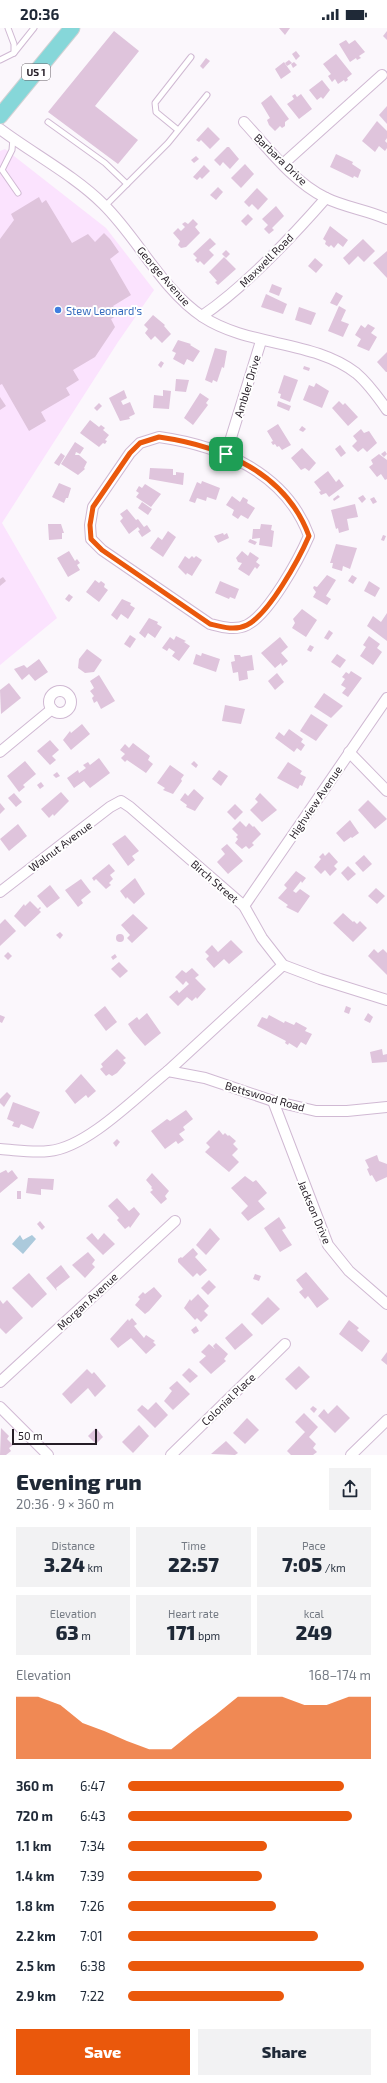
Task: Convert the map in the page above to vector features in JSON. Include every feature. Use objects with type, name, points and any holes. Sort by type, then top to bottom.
[{"type":"main road","name":"US 1","points":[[0,116],[72,28]]},
{"type":"street","points":[[283,164],[382,75]]},
{"type":"street","name":"Barbara Drive","points":[[244,122],[300,180],[326,198],[387,218]]},
{"type":"street","name":"George Avenue","points":[[0,129],[83,187],[106,206],[182,300],[202,316],[217,325],[261,341],[332,359],[356,373],[377,396],[387,410]]},
{"type":"street","name":"Maxwell Road","points":[[202,316],[226,300],[307,220],[326,198]]},
{"type":"street","name":"Ambler Drive","points":[[226,454],[261,341]]},
{"type":"street","points":[[159,437],[174,439],[226,454],[268,478],[291,503],[304,524],[309,536],[297,563],[261,613],[246,625],[228,628],[210,624],[102,550],[91,539],[90,525],[93,507],[130,453],[140,443],[159,437]]},
{"type":"street","name":"Highview Avenue","points":[[244,906],[387,698]]},
{"type":"street","points":[[0,752],[52,709]]},
{"type":"street","points":[[349,752],[387,791]]},
{"type":"street","name":"Birch Street","points":[[121,801],[130,807],[244,906],[262,938],[283,965]]},
{"type":"street","name":"Walnut Avenue","points":[[0,892],[110,807],[121,801]]},
{"type":"street","points":[[0,1149],[50,1151],[69,1146],[89,1136],[168,1071],[283,965],[320,979],[387,1000]]},
{"type":"street","name":"Bettswood Road","points":[[168,1071],[205,1078],[273,1101],[316,1111],[387,1107]]},
{"type":"street","name":"Jackson Drive","points":[[273,1101],[328,1245],[349,1271],[387,1304]]},
{"type":"street","name":"Morgan Avenue","points":[[0,1382],[175,1221]]},
{"type":"street","name":"Colonial Place","points":[[171,1455],[285,1344]]},
{"type":"street","points":[[0,1407],[48,1455]]},
{"type":"street","points":[[351,1455],[387,1420]]},
{"type":"lane","points":[[8,28],[14,44],[14,53]]},
{"type":"lane","points":[[0,60],[14,53],[34,28]]},
{"type":"lane","points":[[178,130],[156,112],[155,103],[191,57]]},
{"type":"lane","points":[[106,206],[178,130],[207,95]]},
{"type":"lane","points":[[48,122],[105,163],[127,184]]},
{"type":"lane","points":[[13,138],[12,150],[2,170],[18,193]]},
{"type":"shaded area","points":[[5,149],[106,228],[154,290],[118,342],[2,523],[57,618],[0,665],[0,151]]},
{"type":"water","points":[[20,1235],[23,1240],[32,1235],[36,1239],[23,1254],[12,1244]]},
{"type":"building","points":[[279,28],[290,28],[285,35]]},
{"type":"building","points":[[114,31],[139,51],[95,106],[138,140],[118,164],[48,112]]},
{"type":"building","points":[[387,31],[387,40],[383,36]]},
{"type":"building","points":[[346,40],[349,44],[355,40],[365,52],[359,56],[361,58],[357,60],[356,58],[350,62],[339,44]]},
{"type":"building","points":[[296,51],[300,56],[296,60],[292,54]]},
{"type":"building","points":[[336,54],[352,74],[347,78],[348,80],[345,82],[344,80],[338,84],[335,79],[332,82],[328,76],[331,74],[323,64]]},
{"type":"building","points":[[206,58],[210,61],[203,69],[200,66]]},
{"type":"building","points":[[289,60],[292,63],[287,66],[285,63]]},
{"type":"building","points":[[284,62],[291,72],[281,79],[275,69]]},
{"type":"building","points":[[294,62],[297,65],[293,68],[291,64]]},
{"type":"building","points":[[322,80],[330,90],[323,99],[321,97],[317,100],[309,90]]},
{"type":"building","points":[[295,94],[297,97],[301,94],[312,109],[299,119],[287,104],[294,99],[292,96]]},
{"type":"building","points":[[271,95],[289,119],[285,122],[285,126],[282,128],[280,126],[275,131],[269,125],[267,120],[270,118],[261,103]]},
{"type":"building","points":[[387,106],[387,124],[379,115]]},
{"type":"building","points":[[377,121],[387,131],[387,138],[385,141],[387,143],[387,148],[385,151],[379,146],[375,152],[362,141]]},
{"type":"building","points":[[208,127],[220,139],[210,149],[201,140],[199,142],[196,140]]},
{"type":"building","points":[[227,147],[229,147],[239,159],[230,169],[223,162],[220,166],[214,160]]},
{"type":"building","points":[[336,154],[353,162],[352,164],[361,170],[358,178],[354,176],[353,178],[330,167]]},
{"type":"building","points":[[196,156],[199,159],[194,163],[191,160]]},
{"type":"building","points":[[245,164],[254,174],[241,188],[231,178]]},
{"type":"building","points":[[204,165],[210,171],[202,179],[200,177],[197,180],[193,177]]},
{"type":"building","points":[[218,187],[223,192],[216,200],[210,195]]},
{"type":"building","points":[[257,188],[268,199],[258,210],[252,204],[249,207],[244,202]]},
{"type":"building","name":"Stew Leonard's","points":[[39,197],[42,203],[46,200],[72,243],[88,234],[95,242],[104,233],[110,239],[119,252],[110,259],[131,295],[113,306],[118,315],[111,319],[115,327],[95,357],[73,370],[79,380],[66,388],[70,395],[41,412],[46,421],[29,431],[2,384],[0,385],[0,239],[14,220],[11,214]]},
{"type":"building","points":[[276,206],[284,216],[272,228],[274,230],[269,234],[264,229],[268,225],[262,219]]},
{"type":"building","points":[[248,214],[253,219],[246,226],[241,221]]},
{"type":"building","points":[[193,219],[198,224],[195,227],[200,233],[186,247],[181,248],[178,245],[180,241],[173,233],[178,228],[181,231],[185,227],[182,224],[185,222],[188,224]]},
{"type":"building","points":[[330,226],[348,240],[343,247],[338,243],[334,248],[331,245],[329,247],[325,244],[326,241],[323,239]]},
{"type":"building","points":[[210,238],[216,244],[209,250],[214,255],[204,265],[200,261],[198,263],[195,260],[197,258],[193,254]]},
{"type":"building","points":[[363,239],[375,251],[364,262],[358,256],[349,265],[343,258]]},
{"type":"building","points":[[226,250],[230,254],[226,258],[222,254]]},
{"type":"building","points":[[387,251],[387,278],[373,263]]},
{"type":"building","points":[[224,257],[236,269],[218,285],[215,282],[217,281],[209,272]]},
{"type":"building","points":[[315,258],[323,265],[316,273],[308,266]]},
{"type":"building","points":[[272,284],[282,288],[279,296],[269,292]]},
{"type":"building","points":[[336,292],[343,296],[337,306],[330,303]]},
{"type":"building","points":[[266,294],[287,304],[283,314],[261,307]]},
{"type":"building","points":[[339,306],[346,310],[341,321],[349,324],[343,337],[328,331]]},
{"type":"building","points":[[299,307],[316,313],[311,325],[295,320]]},
{"type":"building","points":[[153,315],[165,325],[164,326],[171,334],[162,343],[155,336],[151,340],[145,333],[148,329],[144,325]]},
{"type":"building","points":[[368,324],[375,328],[371,333],[377,337],[369,351],[357,346],[361,339],[355,335],[361,325],[365,328]]},
{"type":"building","points":[[178,340],[191,344],[190,345],[200,351],[193,362],[187,359],[184,365],[173,359],[176,353],[172,351]]},
{"type":"building","points":[[215,348],[227,351],[224,368],[222,367],[217,382],[213,380],[212,383],[205,380]]},
{"type":"building","points":[[387,352],[387,372],[386,372],[377,362]]},
{"type":"building","points":[[161,361],[164,363],[161,368],[158,365]]},
{"type":"building","points":[[304,366],[310,368],[309,371],[303,369]]},
{"type":"building","points":[[284,375],[298,380],[290,402],[280,398],[281,394],[278,393]]},
{"type":"building","points":[[176,379],[189,380],[186,392],[175,391]]},
{"type":"building","points":[[316,383],[329,391],[322,408],[303,400],[309,385],[314,387]]},
{"type":"building","points":[[124,390],[127,398],[121,401],[123,405],[130,402],[135,414],[129,417],[130,419],[120,421],[109,398]]},
{"type":"building","points":[[163,390],[171,391],[169,409],[153,408],[154,395],[163,396]]},
{"type":"building","points":[[200,393],[209,399],[206,403],[208,405],[193,425],[184,418]]},
{"type":"building","points":[[0,397],[6,406],[0,410]]},
{"type":"building","points":[[278,401],[291,406],[289,411],[277,406]]},
{"type":"building","points":[[339,401],[343,405],[345,403],[358,417],[348,426],[332,408]]},
{"type":"building","points":[[99,403],[102,406],[97,411],[94,408]]},
{"type":"building","points":[[90,420],[99,427],[101,425],[105,428],[103,430],[109,435],[105,440],[107,441],[105,444],[103,443],[99,447],[80,433]]},
{"type":"building","points":[[278,424],[291,445],[282,450],[279,446],[277,447],[275,444],[273,445],[271,442],[273,441],[267,431]]},
{"type":"building","points":[[302,426],[306,429],[303,432],[299,430]]},
{"type":"building","points":[[361,429],[364,433],[369,431],[377,443],[367,452],[363,448],[358,452],[352,446],[357,441],[353,436]]},
{"type":"building","points":[[75,442],[84,448],[80,454],[76,452],[75,455],[79,455],[87,462],[84,468],[85,469],[78,475],[61,464]]},
{"type":"building","points":[[340,445],[346,453],[341,457],[335,449]]},
{"type":"building","points":[[302,448],[316,463],[309,471],[305,468],[301,470],[291,458]]},
{"type":"building","points":[[385,451],[387,454],[384,457],[381,454]]},
{"type":"building","points":[[61,453],[65,456],[59,466],[54,463]]},
{"type":"building","points":[[379,454],[387,460],[387,479],[385,480],[381,474],[377,477],[369,467],[373,464],[371,460]]},
{"type":"building","points":[[150,468],[173,469],[173,475],[176,475],[176,472],[184,473],[183,485],[149,479]]},
{"type":"building","points":[[328,471],[336,482],[339,479],[344,486],[329,497],[326,493],[321,495],[319,492],[321,491],[314,482]]},
{"type":"building","points":[[202,481],[220,488],[216,500],[207,497],[206,501],[197,498],[195,503],[189,501],[197,482],[201,484]]},
{"type":"building","points":[[59,483],[71,488],[68,498],[66,498],[64,503],[52,497]]},
{"type":"building","points":[[145,484],[161,494],[151,507],[136,497],[139,493],[136,491],[139,486],[142,488]]},
{"type":"building","points":[[338,495],[340,497],[334,501],[333,499]]},
{"type":"building","points":[[363,495],[366,499],[362,503],[358,498]]},
{"type":"building","points":[[232,496],[240,502],[243,497],[248,500],[247,503],[255,508],[248,519],[241,515],[238,519],[232,515],[234,510],[226,505]]},
{"type":"building","points":[[374,497],[377,502],[373,504],[370,499]]},
{"type":"building","points":[[142,502],[152,509],[148,515],[138,508]]},
{"type":"building","points":[[355,504],[358,517],[347,519],[349,530],[339,533],[338,528],[336,529],[331,510]]},
{"type":"building","points":[[127,509],[136,520],[138,519],[144,527],[147,525],[151,531],[142,537],[138,531],[140,530],[138,527],[129,534],[120,521],[123,518],[120,514]]},
{"type":"building","points":[[48,524],[61,524],[64,533],[62,533],[62,539],[49,540]]},
{"type":"building","points":[[261,524],[272,525],[271,530],[274,531],[272,547],[259,545],[260,538],[252,539],[253,529],[260,529]]},
{"type":"building","points":[[168,531],[176,537],[163,557],[150,548],[158,537],[162,540]]},
{"type":"building","points":[[223,533],[224,535],[227,533],[229,538],[218,543],[214,536]]},
{"type":"building","points":[[383,535],[386,536],[384,541],[381,540]]},
{"type":"building","points":[[250,539],[257,542],[255,545],[248,542]]},
{"type":"building","points":[[336,544],[357,548],[350,569],[343,566],[342,571],[332,568],[333,563],[330,563]]},
{"type":"building","points":[[69,551],[75,561],[77,559],[80,563],[77,565],[80,570],[68,577],[57,558]]},
{"type":"building","points":[[242,551],[248,556],[250,552],[259,558],[256,562],[260,565],[257,569],[255,567],[249,576],[238,569],[242,563],[238,562],[236,558]]},
{"type":"building","points":[[185,556],[189,559],[192,556],[194,558],[196,556],[202,560],[192,576],[187,573],[186,575],[178,567]]},
{"type":"building","points":[[327,575],[336,580],[326,596],[331,599],[327,605],[313,597],[316,592],[313,588],[314,586],[317,587]]},
{"type":"building","points":[[352,575],[357,578],[353,584],[348,581]]},
{"type":"building","points":[[3,577],[6,581],[0,586],[0,579]]},
{"type":"building","points":[[95,580],[99,583],[101,581],[105,584],[104,587],[108,590],[99,602],[86,592]]},
{"type":"building","points":[[220,581],[239,589],[235,599],[230,597],[229,599],[215,593]]},
{"type":"building","points":[[369,581],[380,588],[375,597],[364,591]]},
{"type":"building","points":[[69,594],[73,597],[69,602],[65,599]]},
{"type":"building","points":[[122,599],[131,603],[130,605],[135,608],[128,619],[121,614],[117,620],[111,615]]},
{"type":"building","points":[[302,609],[317,620],[306,637],[292,628],[295,623],[293,619]]},
{"type":"building","points":[[387,613],[387,641],[367,626],[373,616],[381,622]]},
{"type":"building","points":[[149,618],[158,622],[157,624],[162,627],[155,638],[148,633],[145,638],[139,633]]},
{"type":"building","points":[[329,630],[333,633],[328,640],[324,638]]},
{"type":"building","points":[[130,635],[136,639],[130,648],[124,644]]},
{"type":"building","points":[[176,636],[186,641],[184,642],[190,646],[179,661],[172,656],[175,652],[169,648],[167,651],[162,648],[170,637],[174,640]]},
{"type":"building","points":[[369,636],[380,644],[377,648],[382,652],[373,665],[360,656],[366,647],[363,645]]},
{"type":"building","points":[[280,637],[288,647],[281,653],[288,661],[282,666],[281,663],[275,668],[261,653]]},
{"type":"building","points":[[310,645],[314,647],[311,652],[307,650]]},
{"type":"building","points":[[87,649],[102,660],[94,672],[85,673],[78,668],[79,659]]},
{"type":"building","points":[[202,653],[220,659],[216,672],[193,664],[196,654],[201,656]]},
{"type":"building","points":[[337,654],[346,660],[340,668],[331,662]]},
{"type":"building","points":[[234,655],[240,655],[241,657],[252,655],[254,670],[247,671],[248,679],[239,681],[238,672],[233,673],[231,662],[235,661]]},
{"type":"building","points":[[39,659],[48,672],[35,681],[29,674],[22,680],[14,669],[24,665],[27,668]]},
{"type":"building","points":[[351,671],[362,678],[348,697],[342,693],[346,688],[341,685],[345,679],[342,677],[346,672],[349,674]]},
{"type":"building","points":[[277,673],[284,682],[275,690],[268,681]]},
{"type":"building","points":[[99,675],[115,701],[101,709],[97,701],[94,703],[92,698],[94,696],[90,691],[94,688],[90,681]]},
{"type":"building","points":[[9,683],[21,698],[1,714],[0,690]]},
{"type":"building","points":[[324,693],[343,706],[331,718],[314,707]]},
{"type":"building","points":[[225,705],[245,709],[241,724],[222,721]]},
{"type":"building","points":[[311,714],[328,725],[316,741],[300,731]]},
{"type":"building","points":[[82,724],[90,734],[71,750],[63,740],[70,731],[71,733]]},
{"type":"building","points":[[289,729],[303,739],[301,742],[305,745],[301,751],[297,748],[294,752],[275,738],[279,732],[284,736]]},
{"type":"building","points":[[50,740],[59,750],[52,756],[56,760],[50,765],[37,751]]},
{"type":"building","points":[[133,743],[150,756],[148,760],[153,764],[146,773],[127,760],[125,762],[121,758],[125,754],[120,750],[125,744],[129,748]]},
{"type":"building","points":[[99,758],[110,773],[90,788],[84,781],[74,788],[67,778],[78,770],[79,773],[86,768],[83,765],[88,762],[90,765]]},
{"type":"building","points":[[25,761],[36,774],[23,785],[25,787],[19,792],[7,776]]},
{"type":"building","points":[[194,761],[198,765],[196,768],[191,764]]},
{"type":"building","points":[[288,762],[302,771],[300,774],[306,777],[302,786],[300,785],[298,789],[277,778]]},
{"type":"building","points":[[170,765],[184,775],[181,779],[182,781],[173,794],[163,790],[165,788],[157,783]]},
{"type":"building","points":[[219,770],[228,776],[221,786],[212,779]]},
{"type":"building","points":[[57,772],[60,776],[56,778],[53,775]]},
{"type":"building","points":[[41,782],[44,786],[40,789],[37,785]]},
{"type":"building","points":[[194,789],[204,798],[195,811],[186,807],[187,805],[180,800],[185,793],[188,796]]},
{"type":"building","points":[[61,792],[69,801],[54,816],[53,814],[49,818],[41,809]]},
{"type":"building","points":[[14,793],[22,802],[16,807],[8,798]]},
{"type":"building","points":[[260,793],[277,810],[262,822],[250,810],[258,802],[255,799]]},
{"type":"building","points":[[368,800],[387,819],[375,829],[358,810]]},
{"type":"building","points":[[0,803],[5,809],[0,814]]},
{"type":"building","points":[[235,804],[243,812],[235,820],[227,812]]},
{"type":"building","points":[[350,820],[359,833],[344,842],[336,833]]},
{"type":"building","points":[[240,821],[246,827],[249,823],[253,827],[254,826],[261,834],[252,843],[254,845],[249,849],[246,846],[242,849],[235,843],[238,839],[236,837],[238,835],[232,829]]},
{"type":"building","points":[[18,824],[27,836],[9,851],[0,839]]},
{"type":"building","points":[[125,835],[139,851],[132,856],[135,860],[128,866],[112,844]]},
{"type":"building","points":[[227,844],[243,861],[228,874],[217,862],[225,854],[221,849]]},
{"type":"building","points":[[329,852],[338,862],[334,866],[337,869],[330,876],[325,870],[321,874],[314,867],[321,859],[319,857],[323,853],[325,856]]},
{"type":"building","points":[[364,855],[372,864],[363,872],[355,863]]},
{"type":"building","points":[[109,864],[115,871],[110,875],[113,879],[109,883],[111,885],[106,889],[96,879],[94,881],[92,878]]},
{"type":"building","points":[[348,866],[356,874],[348,881],[341,873]]},
{"type":"building","points":[[296,871],[306,878],[302,883],[301,881],[293,891],[296,893],[300,889],[310,896],[298,913],[286,907],[288,905],[278,898],[287,888],[284,885]]},
{"type":"building","points":[[135,878],[145,894],[134,904],[127,897],[126,899],[120,891]]},
{"type":"building","points":[[81,879],[91,892],[81,900],[83,903],[78,907],[65,890]]},
{"type":"building","points":[[50,885],[60,898],[47,908],[37,896]]},
{"type":"building","points":[[376,888],[385,896],[377,904],[368,896]]},
{"type":"building","points":[[30,901],[38,909],[40,907],[41,908],[39,910],[41,912],[25,927],[14,916],[24,904],[25,906]]},
{"type":"building","points":[[343,913],[353,922],[354,921],[357,924],[360,921],[367,928],[353,942],[333,923]]},
{"type":"building","points":[[133,914],[148,928],[132,943],[127,938],[130,935],[121,925]]},
{"type":"building","points":[[5,919],[16,931],[0,946],[0,924]]},
{"type":"building","points":[[60,932],[63,935],[60,939],[56,935]]},
{"type":"building","points":[[120,934],[123,935],[123,941],[120,942],[117,941],[116,938],[117,935]]},
{"type":"building","points":[[231,940],[243,952],[229,964],[224,959],[214,968],[206,959],[209,956],[205,952],[212,945],[218,952]]},
{"type":"building","points":[[374,949],[378,953],[383,949],[387,953],[387,975],[368,956]]},
{"type":"building","points":[[8,952],[12,956],[8,960],[4,956]]},
{"type":"building","points":[[115,954],[117,957],[113,960],[111,957]]},
{"type":"building","points":[[119,962],[128,971],[120,978],[111,969]]},
{"type":"building","points":[[192,968],[199,975],[195,978],[206,989],[197,999],[196,997],[192,1001],[187,997],[178,1006],[169,997],[177,990],[179,993],[189,984],[186,981],[183,985],[175,977],[182,970],[186,973]]},
{"type":"building","points":[[105,1006],[117,1022],[106,1031],[94,1015]]},
{"type":"building","points":[[346,1006],[351,1008],[349,1014],[344,1012]]},
{"type":"building","points":[[147,1013],[161,1033],[145,1046],[128,1024],[137,1017],[139,1020]]},
{"type":"building","points":[[368,1013],[373,1017],[370,1023],[364,1020]]},
{"type":"building","points":[[0,1015],[5,1017],[2,1023],[0,1022]]},
{"type":"building","points":[[269,1015],[284,1023],[285,1021],[294,1025],[296,1022],[307,1028],[305,1031],[312,1034],[306,1045],[301,1042],[297,1048],[289,1043],[288,1045],[285,1043],[286,1041],[257,1026],[262,1017],[267,1019]]},
{"type":"building","points":[[117,1049],[126,1058],[123,1060],[126,1063],[117,1073],[112,1076],[109,1074],[106,1076],[100,1069],[103,1067],[101,1064]]},
{"type":"building","points":[[382,1049],[383,1055],[387,1054],[387,1062],[372,1063],[370,1052]]},
{"type":"building","points":[[81,1074],[96,1091],[88,1098],[86,1095],[75,1104],[65,1091]]},
{"type":"building","points":[[7,1092],[11,1096],[4,1107],[0,1103],[0,1099]]},
{"type":"building","points":[[13,1102],[40,1112],[33,1129],[21,1124],[19,1128],[12,1126],[14,1122],[7,1119]]},
{"type":"building","points":[[186,1110],[193,1119],[183,1127],[185,1130],[179,1134],[184,1140],[178,1144],[176,1141],[165,1149],[151,1131],[167,1119],[170,1121]]},
{"type":"building","points":[[219,1130],[223,1135],[225,1133],[236,1141],[233,1144],[238,1149],[232,1155],[239,1162],[229,1172],[205,1152],[210,1147],[206,1143]]},
{"type":"building","points":[[117,1139],[120,1142],[116,1147],[113,1143]]},
{"type":"building","points":[[377,1155],[379,1161],[387,1164],[387,1177],[376,1182],[372,1175],[370,1176],[367,1169],[369,1168],[365,1160]]},
{"type":"building","points":[[6,1170],[8,1173],[12,1170],[18,1178],[0,1193],[0,1173]]},
{"type":"building","points":[[152,1173],[169,1191],[165,1196],[167,1199],[161,1204],[150,1192],[153,1190],[151,1188],[152,1187],[146,1180]]},
{"type":"building","points":[[245,1176],[253,1182],[256,1180],[267,1193],[258,1201],[265,1209],[248,1221],[241,1213],[248,1206],[231,1188]]},
{"type":"building","points":[[28,1178],[54,1179],[53,1190],[41,1189],[41,1195],[26,1193]]},
{"type":"building","points":[[17,1191],[21,1191],[21,1199],[17,1199]]},
{"type":"building","points":[[117,1198],[129,1211],[134,1207],[140,1214],[130,1228],[129,1226],[125,1229],[117,1220],[119,1218],[108,1206]]},
{"type":"building","points":[[279,1217],[286,1228],[282,1230],[292,1245],[280,1252],[264,1228]]},
{"type":"building","points":[[40,1221],[45,1227],[42,1230],[37,1224]]},
{"type":"building","points":[[210,1228],[220,1239],[206,1255],[196,1245]]},
{"type":"building","points":[[92,1233],[98,1240],[104,1233],[115,1244],[103,1255],[86,1238]]},
{"type":"building","points":[[193,1248],[198,1254],[195,1257],[207,1270],[200,1276],[197,1273],[193,1277],[178,1262],[178,1259],[181,1257],[182,1258]]},
{"type":"building","points":[[88,1252],[95,1260],[92,1264],[95,1267],[85,1278],[72,1265]]},
{"type":"building","points":[[61,1265],[70,1277],[56,1288],[57,1291],[46,1278]]},
{"type":"building","points":[[306,1272],[329,1299],[317,1308],[308,1296],[305,1299],[299,1292],[303,1289],[296,1280]]},
{"type":"building","points":[[29,1273],[47,1294],[32,1308],[12,1288]]},
{"type":"building","points":[[255,1274],[261,1276],[259,1281],[253,1279]]},
{"type":"building","points":[[209,1280],[216,1287],[208,1295],[201,1288]]},
{"type":"building","points":[[154,1287],[162,1296],[145,1314],[135,1305],[140,1299],[138,1297],[143,1292],[145,1294]]},
{"type":"building","points":[[198,1294],[209,1306],[204,1311],[208,1315],[201,1322],[197,1318],[195,1320],[184,1308],[190,1299],[191,1301]]},
{"type":"building","points":[[268,1297],[280,1309],[262,1325],[251,1314]]},
{"type":"building","points":[[0,1300],[3,1304],[7,1300],[23,1318],[6,1334],[0,1328]]},
{"type":"building","points":[[132,1318],[137,1324],[134,1326],[144,1338],[146,1335],[155,1341],[153,1342],[156,1345],[146,1354],[131,1338],[118,1348],[110,1339],[128,1319],[129,1321]]},
{"type":"building","points":[[349,1320],[359,1328],[357,1330],[359,1332],[370,1341],[362,1352],[339,1334]]},
{"type":"building","points":[[242,1323],[253,1335],[235,1350],[225,1338]]},
{"type":"building","points":[[196,1326],[199,1331],[194,1334],[191,1330]]},
{"type":"building","points":[[216,1343],[228,1354],[224,1359],[226,1361],[211,1374],[199,1362],[206,1356],[201,1352],[209,1344],[215,1349],[213,1346]]},
{"type":"building","points":[[387,1352],[387,1365],[381,1360]]},
{"type":"building","points":[[299,1366],[310,1377],[296,1390],[285,1379]]},
{"type":"building","points":[[189,1368],[198,1376],[190,1383],[182,1375]]},
{"type":"building","points":[[87,1369],[92,1374],[94,1372],[106,1386],[95,1397],[88,1388],[71,1404],[62,1394]]},
{"type":"building","points":[[177,1381],[190,1394],[173,1410],[164,1401],[172,1391],[169,1388]]},
{"type":"building","points":[[156,1402],[168,1415],[155,1428],[137,1410],[142,1405],[148,1410]]},
{"type":"building","points":[[337,1405],[350,1418],[335,1433],[318,1416],[324,1409],[328,1414]]},
{"type":"building","points":[[313,1406],[317,1409],[314,1413],[310,1409]]},
{"type":"building","points":[[304,1413],[318,1427],[309,1437],[316,1444],[313,1448],[317,1452],[313,1455],[291,1455],[287,1451],[305,1432],[295,1422]]},
{"type":"building","points":[[247,1418],[259,1430],[245,1444],[233,1433]]},
{"type":"building","points":[[139,1425],[149,1436],[133,1453],[122,1442]]},
{"type":"building","points":[[1,1428],[9,1436],[7,1439],[13,1445],[9,1448],[11,1451],[6,1455],[0,1455]]},
{"type":"building","points":[[96,1428],[103,1437],[96,1444],[88,1436]]},
{"type":"building","points":[[226,1441],[238,1453],[235,1455],[211,1454]]},
{"type":"place","name":"Stew Leonard's","points":[[58,310]]},
{"type":"route","points":[[159,437],[174,439],[226,454],[268,478],[291,503],[304,524],[309,536],[297,563],[261,613],[246,625],[228,628],[210,624],[102,550],[91,539],[90,525],[93,507],[130,453],[140,443],[159,437]]}]
